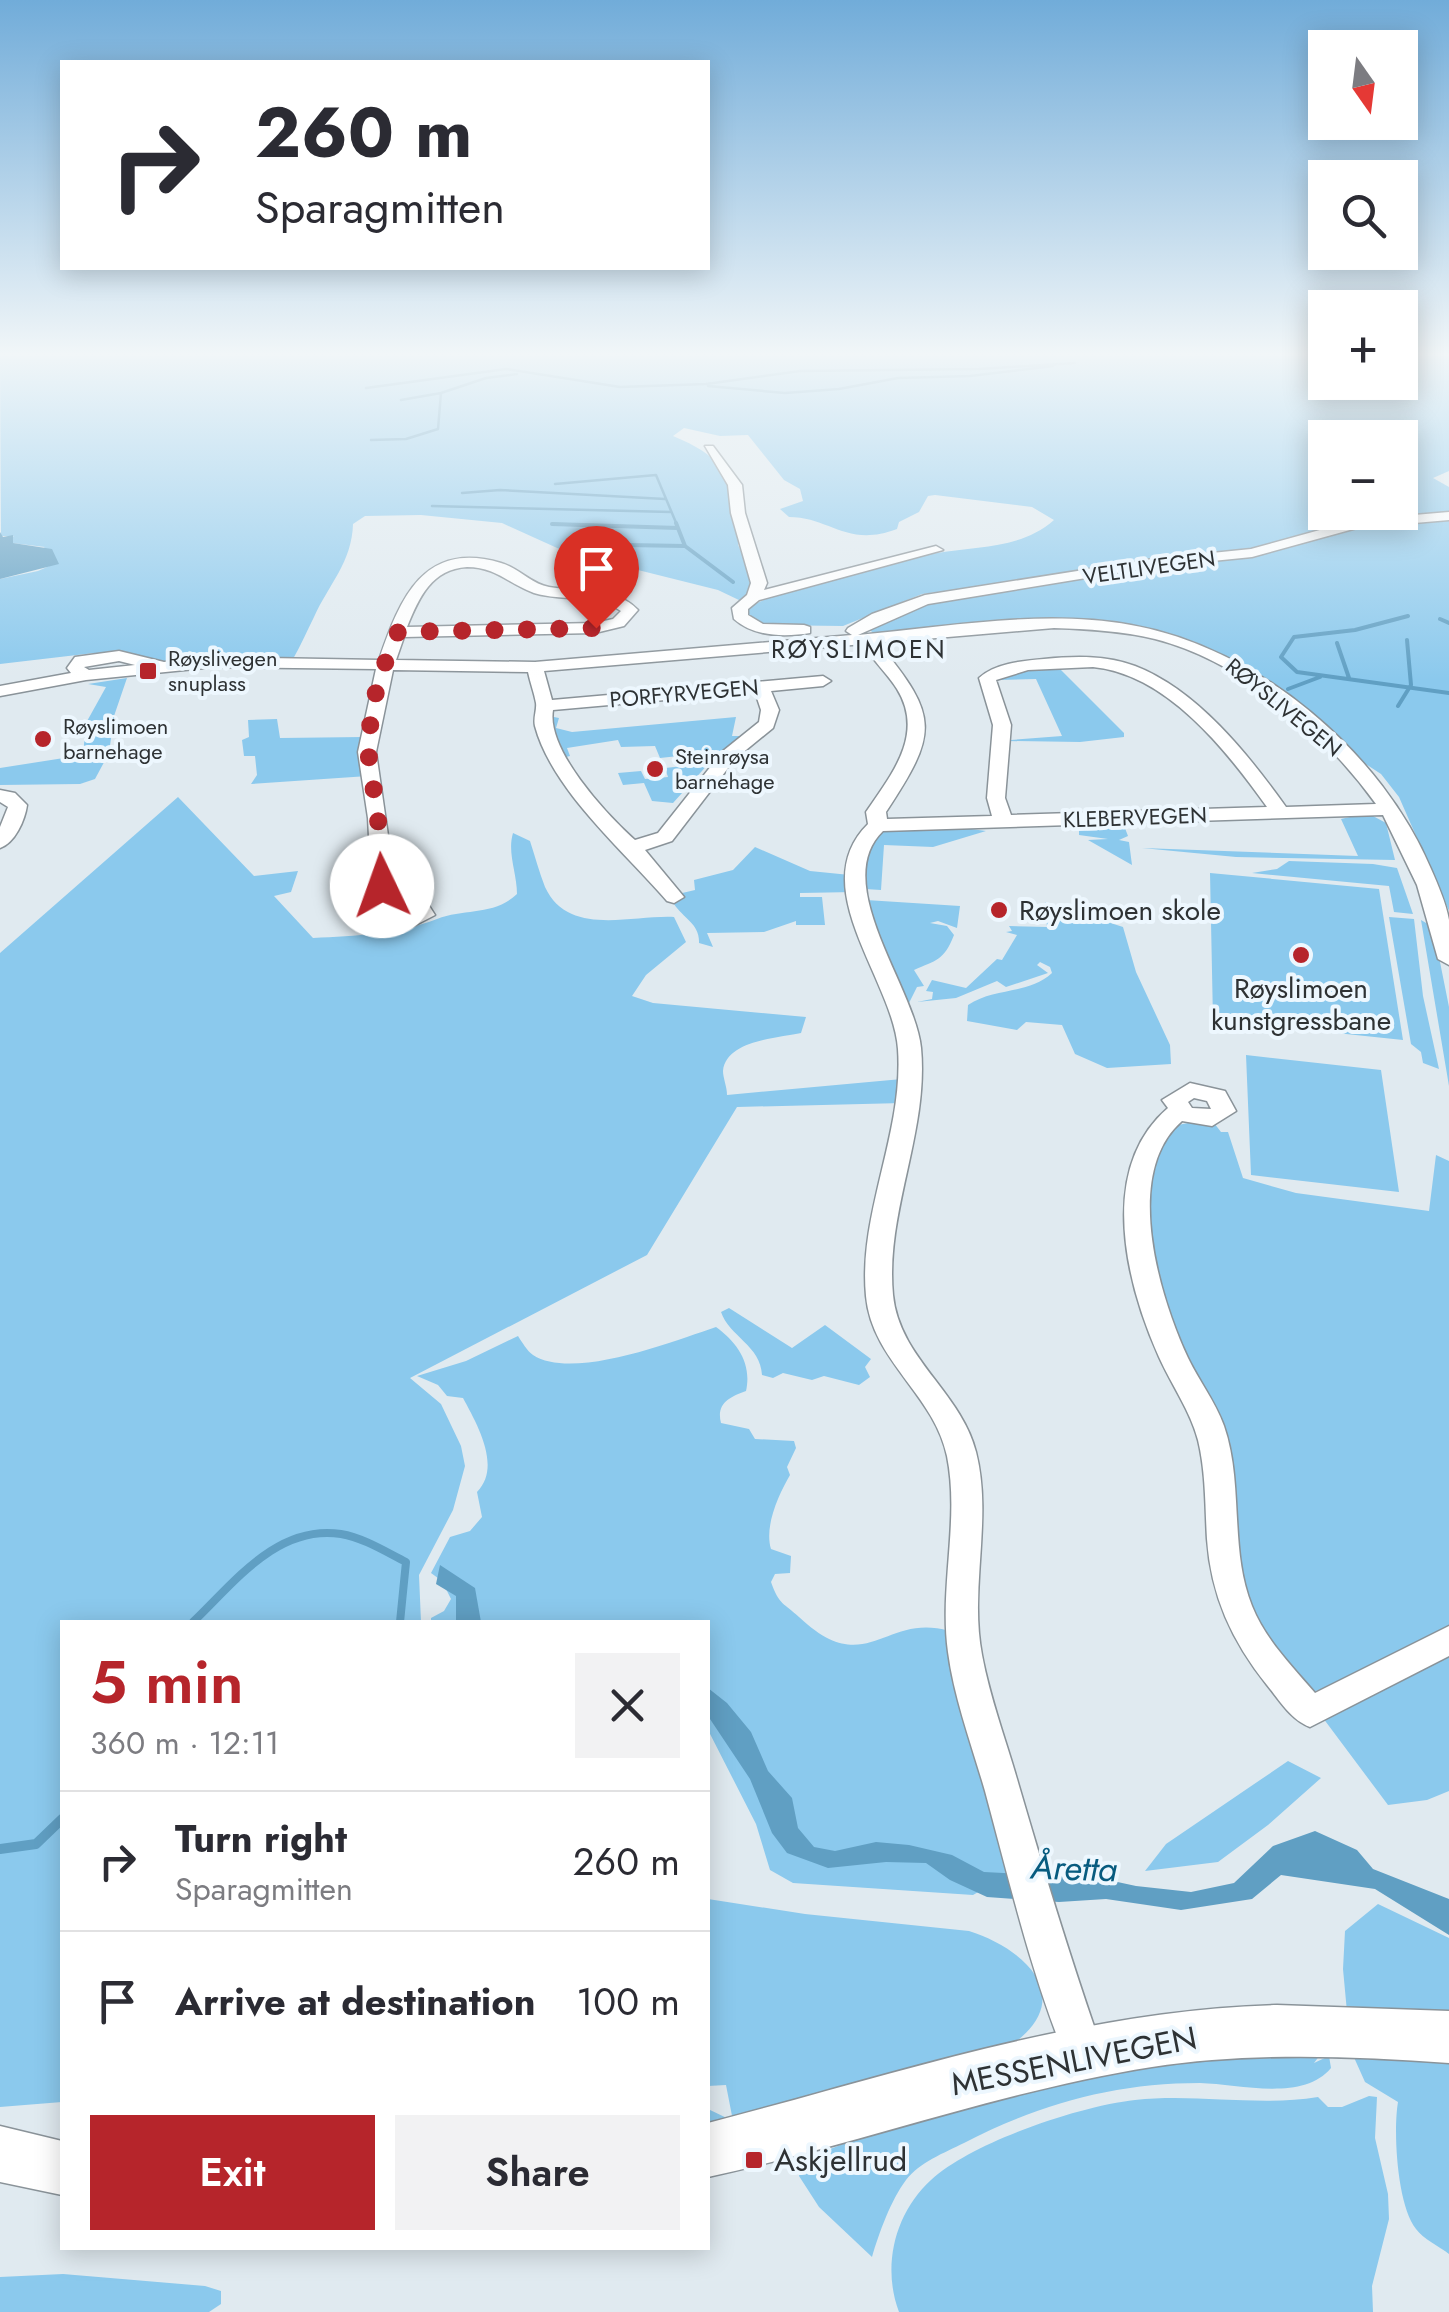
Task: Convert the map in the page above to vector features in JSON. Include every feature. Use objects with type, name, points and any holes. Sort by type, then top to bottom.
[{"type":"main road","name":"MESSENLIVEGEN","points":[[710,2149],[1007,2068],[1083,2052],[1221,2033],[1297,2030],[1449,2038]]},
{"type":"main road","points":[[0,2154],[60,2168]]},
{"type":"street","points":[[721,464],[738,494],[738,513],[760,583],[754,597],[738,612],[750,625],[864,638],[912,694],[919,717],[916,747],[906,769],[876,812],[878,825],[858,851],[854,872],[875,955],[904,1016],[910,1062],[907,1108],[883,1245],[879,1296],[897,1350],[940,1404],[961,1450],[965,1476],[959,1624],[965,1657],[1050,1958],[1083,2052]]},
{"type":"street","name":"VELTLIVEGEN","points":[[864,638],[878,617],[925,600],[1153,563],[1252,552],[1356,524],[1449,516]]},
{"type":"street","points":[[754,597],[936,550]]},
{"type":"street","points":[[391,907],[382,886],[378,819],[367,744],[384,665],[398,632],[430,572],[460,563],[499,567],[535,588],[617,602],[630,610],[618,623],[596,628],[398,632]]},
{"type":"street","name":"RØYSLIVEGEN","points":[[0,691],[159,666],[215,662],[535,667],[1054,623],[1109,626],[1184,642],[1244,670],[1362,772],[1392,810],[1421,866],[1446,933],[1449,959]]},
{"type":"street","points":[[1002,821],[996,798],[1002,725],[987,678],[1018,666],[1077,662],[1130,669],[1153,682],[1242,761],[1281,813]]},
{"type":"street","points":[[535,667],[545,706],[542,724],[568,774],[599,818],[632,848],[674,898]]},
{"type":"street","name":"PORFYRVEGEN","points":[[545,706],[823,681]]},
{"type":"street","points":[[632,848],[664,837],[730,755],[767,724],[770,710],[760,686]]},
{"type":"street","points":[[0,796],[18,805],[16,817],[0,842]]},
{"type":"street","name":"KLEBERVEGEN","points":[[878,825],[1392,810]]},
{"type":"street","points":[[1179,1111],[1165,1119],[1139,1169],[1137,1229],[1160,1324],[1210,1429],[1229,1586],[1253,1641],[1310,1712],[1449,1640]]},
{"type":"shaded area","points":[[1,464],[717,464],[730,487],[738,545],[753,575],[751,595],[741,601],[718,590],[566,552],[502,523],[421,515],[365,516],[353,524],[349,550],[293,659],[162,661],[122,653],[94,653],[0,664],[0,579],[56,563],[48,549],[40,550],[45,547],[12,543],[9,539],[14,536],[1,536]]},
{"type":"shaded area","points":[[771,464],[1308,464],[1308,530],[1323,530],[1251,550],[922,594],[843,626],[765,625],[747,616],[746,610],[780,594],[867,568],[1013,541],[1054,520],[1032,507],[935,495],[928,496],[919,512],[899,522],[897,529],[880,534],[852,534],[789,517],[780,509],[803,501],[800,489],[784,480]]},
{"type":"shaded area","points":[[1418,464],[1449,464],[1449,471],[1433,478],[1449,487],[1449,514],[1418,516]]},
{"type":"shaded area","points":[[1449,517],[1449,911],[1399,797],[1381,774],[1254,671],[1195,642],[1123,625],[877,635],[866,628],[911,605],[1145,566],[1208,560],[1337,530],[1418,530],[1418,520]]},
{"type":"shaded area","points":[[0,532],[3,537],[13,535],[13,543],[52,549],[59,564],[0,579]]},
{"type":"shaded area","points":[[1059,668],[1124,737],[1080,742],[1007,741],[1010,736],[1011,740],[1062,736],[1036,679],[999,680],[1010,673]]},
{"type":"shaded area","points":[[127,678],[114,716],[109,753],[95,779],[80,784],[0,785],[0,768],[83,755],[86,723],[106,687],[88,684]]},
{"type":"shaded area","points":[[736,717],[732,736],[741,736],[711,761],[673,803],[652,801],[644,783],[623,785],[618,773],[641,771],[645,779],[668,777],[665,768],[693,765],[688,755],[660,758],[655,746],[621,747],[618,740],[567,748],[570,756],[566,757],[546,718],[559,718],[556,728],[572,732]]},
{"type":"shaded area","points":[[277,719],[280,738],[363,737],[368,776],[251,784],[257,775],[255,756],[244,756],[242,740],[249,737],[248,720]]},
{"type":"shaded area","points":[[178,797],[254,876],[298,871],[291,892],[274,896],[313,938],[392,931],[499,906],[517,894],[513,833],[530,841],[545,887],[555,903],[569,912],[602,920],[674,917],[686,942],[646,975],[632,996],[653,1003],[806,1017],[801,1033],[755,1042],[733,1053],[723,1071],[727,1095],[902,1079],[903,1103],[737,1107],[647,1255],[410,1378],[441,1404],[461,1446],[465,1466],[453,1510],[419,1575],[421,1620],[60,1620],[60,2102],[0,2107],[0,953]]},
{"type":"shaded area","points":[[1373,816],[1386,823],[1395,860],[1236,857],[1142,848],[1358,856],[1341,819]]},
{"type":"shaded area","points":[[1084,823],[1123,823],[1128,836],[1119,840],[1129,842],[1132,865],[1088,840],[1108,839],[1079,835],[1079,827]]},
{"type":"shaded area","points":[[949,826],[986,831],[933,847],[884,845],[881,890],[865,889],[859,865],[879,831]]},
{"type":"shaded area","points":[[755,847],[810,871],[850,875],[855,892],[800,893],[800,897],[822,897],[825,925],[796,925],[796,921],[764,932],[707,933],[713,947],[699,943],[694,926],[674,904],[678,894],[695,890],[694,880],[733,870]]},
{"type":"shaded area","points":[[1289,861],[1397,868],[1413,914],[1394,912],[1389,886],[1252,873],[1277,869]]},
{"type":"shaded area","name":"Røyslimoen kunstgressbane","points":[[1210,873],[1379,889],[1403,1040],[1213,1020]]},
{"type":"shaded area","points":[[866,900],[960,906],[957,928],[938,921],[930,923],[947,926],[954,935],[943,955],[914,970],[924,986],[917,987],[906,1009]]},
{"type":"shaded area","points":[[1045,902],[1123,927],[1136,972],[1170,1045],[1171,1064],[1107,1068],[1075,1054],[1062,1025],[1026,1022],[1017,1030],[967,1021],[968,1005],[978,999],[1033,985],[1052,973],[1050,967],[1040,962],[1037,965],[1048,973],[1006,987],[997,981],[956,998],[917,1002],[932,999],[933,992],[926,991],[932,980],[966,988],[997,959],[1002,960],[1017,935],[1006,932],[1012,931],[1009,926],[1047,927]]},
{"type":"shaded area","points":[[1389,917],[1414,919],[1423,996],[1439,1069],[1423,1063],[1421,1052],[1411,1044]]},
{"type":"shaded area","points":[[1421,920],[1433,927],[1449,1007],[1449,1086]]},
{"type":"shaded area","points":[[1246,1055],[1381,1070],[1399,1192],[1251,1175]]},
{"type":"shaded area","points":[[1214,1123],[1221,1132],[1228,1132],[1243,1178],[1296,1193],[1429,1211],[1436,1155],[1449,1161],[1449,1639],[1308,1694],[1280,1651],[1258,1633],[1147,1251],[1148,1164],[1178,1125]]},
{"type":"shaded area","points":[[729,1308],[792,1348],[825,1325],[871,1359],[865,1367],[870,1377],[859,1385],[824,1376],[812,1380],[783,1373],[773,1378],[762,1375],[756,1356],[721,1312]]},
{"type":"shaded area","points":[[716,1327],[737,1347],[747,1372],[746,1391],[725,1402],[720,1411],[721,1423],[749,1429],[755,1439],[794,1441],[796,1448],[787,1467],[790,1475],[769,1530],[771,1549],[791,1556],[790,1573],[775,1574],[771,1582],[779,1599],[822,1635],[842,1644],[859,1645],[908,1630],[949,1631],[1008,1875],[973,1895],[793,1883],[770,1870],[756,1824],[710,1734],[710,1620],[431,1620],[444,1611],[451,1599],[442,1581],[431,1573],[450,1537],[470,1531],[482,1517],[477,1492],[484,1482],[487,1458],[463,1398],[447,1396],[438,1385],[417,1376],[466,1361],[518,1336],[533,1355],[551,1362],[597,1361],[650,1349]]},
{"type":"shaded area","points":[[440,1565],[475,1588],[481,1620],[456,1620],[456,1596],[436,1584]]},
{"type":"shaded area","points":[[1449,1652],[1449,1791],[1427,1800],[1388,1805],[1323,1718]]},
{"type":"shaded area","points":[[710,1690],[751,1732],[768,1771],[792,1798],[798,1828],[814,1847],[835,1851],[876,1842],[909,1845],[952,1855],[984,1872],[1099,1878],[1191,1892],[1234,1883],[1273,1846],[1315,1831],[1357,1850],[1373,1869],[1449,1899],[1449,1935],[1375,1889],[1281,1875],[1252,1899],[1181,1910],[1106,1899],[1059,1902],[987,1897],[950,1880],[926,1863],[886,1862],[828,1868],[787,1853],[772,1833],[750,1779],[710,1719]]},
{"type":"shaded area","points":[[1288,1761],[1321,1778],[1268,1825],[1218,1862],[1145,1871],[1166,1844]]},
{"type":"shaded area","points":[[710,1899],[805,1914],[969,1931],[1008,1949],[1024,1962],[1036,1976],[1042,1992],[1041,2008],[1032,2026],[1013,2044],[710,2128],[710,2110],[733,2121],[726,2085],[710,2086]]},
{"type":"shaded area","points":[[1378,1904],[1449,1938],[1449,2022],[1347,2012],[1345,1931]]},
{"type":"shaded area","points":[[1323,2051],[1314,2063],[1329,2056],[1331,2068],[1304,2085],[1270,2089],[1200,2083],[1138,2087],[1078,2098],[992,2129],[933,2158],[912,2174],[890,2207],[872,2257],[819,2207],[799,2176],[802,2163],[810,2157],[983,2097],[1147,2067]]},
{"type":"shaded area","points":[[1352,2053],[1449,2058],[1449,2254],[1419,2233],[1404,2203],[1396,2149],[1398,2102],[1365,2082]]},
{"type":"shaded area","points":[[1369,2096],[1377,2097],[1375,2138],[1388,2194],[1389,2219],[1372,2286],[1373,2312],[899,2312],[892,2259],[900,2225],[931,2180],[972,2152],[1057,2118],[1135,2100],[1272,2101],[1318,2097],[1328,2107],[1342,2107]]},
{"type":"shaded area","points":[[63,2274],[205,2286],[221,2291],[221,2304],[209,2312],[0,2312],[0,2277]]},
{"type":"waterway","points":[[555,484],[656,475],[677,525]]},
{"type":"waterway","points":[[462,493],[500,490],[665,499]]},
{"type":"waterway","points":[[432,506],[671,512]]},
{"type":"waterway","points":[[676,523],[678,528]]},
{"type":"waterway","points":[[594,525],[552,524],[678,528]]},
{"type":"waterway","points":[[678,528],[685,546]]},
{"type":"waterway","points":[[627,545],[685,546]]},
{"type":"waterway","points":[[685,546],[733,582]]},
{"type":"waterway","points":[[1408,616],[1355,630],[1294,637],[1281,657],[1297,672],[1409,688]]},
{"type":"waterway","points":[[1440,619],[1449,623]]},
{"type":"waterway","points":[[1407,640],[1409,688]]},
{"type":"waterway","points":[[1337,643],[1349,678]]},
{"type":"waterway","points":[[1288,689],[1320,677]]},
{"type":"waterway","points":[[1398,706],[1409,688]]},
{"type":"waterway","points":[[1409,688],[1449,693]]},
{"type":"waterway","name":"Åretta","points":[[195,1620],[258,1560],[277,1547],[318,1533],[358,1539],[406,1562],[400,1620]]},
{"type":"waterway","name":"Åretta","points":[[0,1849],[36,1844],[60,1821]]},
{"type":"place","name":"Røyslivegen snuplass","points":[[148,671]]},
{"type":"place","name":"Røyslimoen barnehage","points":[[43,739]]},
{"type":"place","name":"Steinrøysa barnehage","points":[[655,769]]},
{"type":"place","name":"Røyslimoen skole","points":[[999,910]]},
{"type":"place","name":"Røyslimoen kunstgressbane","points":[[1301,955]]},
{"type":"place","name":"Askjellrud","points":[[754,2160]]},
{"type":"district","name":"RØYSLIMOEN","points":[[859,649]]},
{"type":"route","points":[[382,886],[378,819],[367,744],[378,680],[398,632],[596,628]]}]
